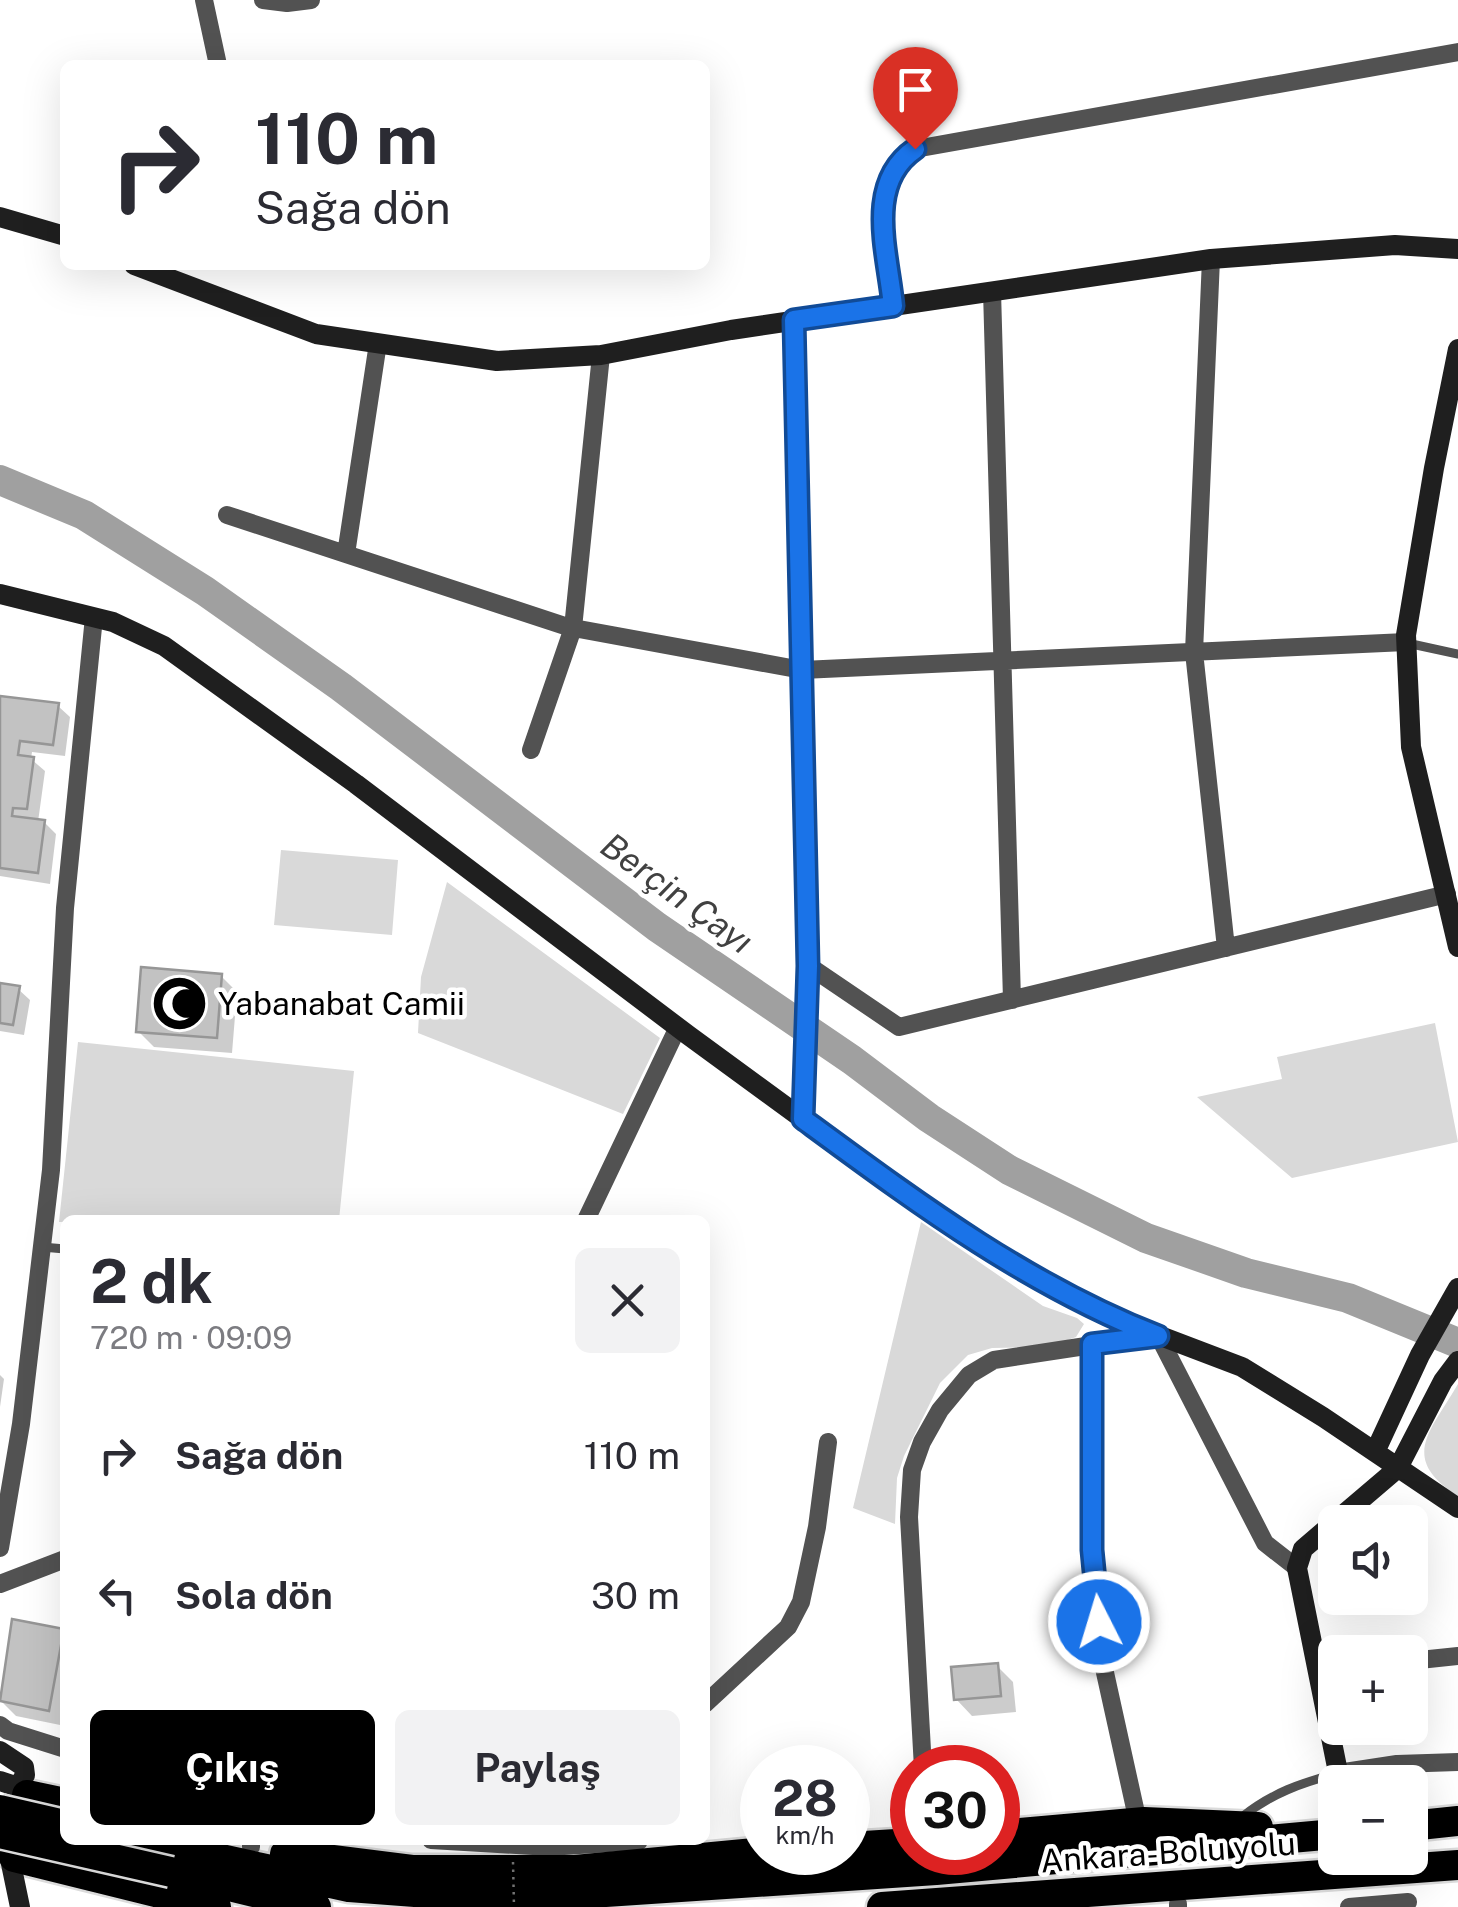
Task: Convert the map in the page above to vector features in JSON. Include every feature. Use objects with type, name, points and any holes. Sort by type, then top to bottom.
[{"type":"highway","points":[[11,1793],[60,1802]]},
{"type":"highway","points":[[11,1793],[60,1821]]},
{"type":"highway","points":[[1428,1823],[1453,1820]]},
{"type":"highway","points":[[1020,1833],[1138,1822],[1232,1824],[1318,1834]]},
{"type":"highway","name":"Ankara-Bolu yolu","points":[[6,1852],[173,1860],[349,1887],[480,1897],[561,1896],[916,1872],[1318,1836]]},
{"type":"highway","name":"Ankara-Bolu yolu","points":[[144,1845],[173,1860],[316,1907]]},
{"type":"highway","points":[[256,1845],[318,1860],[412,1870],[575,1870],[639,1848],[740,1851]]},
{"type":"highway","points":[[6,1852],[216,1907]]},
{"type":"highway","name":"Ankara-Bolu yolu","points":[[1428,1868],[1458,1865]]},
{"type":"highway","points":[[1428,1874],[1458,1882]]},
{"type":"highway","name":"Ankara-Bolu yolu","points":[[882,1907],[1346,1875]]},
{"type":"highway","points":[[1170,1906],[1320,1877]]},
{"type":"street","points":[[204,0],[217,60]]},
{"type":"street","points":[[264,0],[311,0]]},
{"type":"street","points":[[893,306],[883,197],[897,164],[915,149],[1458,52]]},
{"type":"street","points":[[0,217],[60,235]]},
{"type":"street","points":[[147,270],[316,334],[497,361],[601,355],[794,320],[1212,258],[1395,245],[1458,249]]},
{"type":"street","points":[[1212,258],[1194,652],[1226,948]]},
{"type":"street","points":[[992,291],[1012,1000]]},
{"type":"street","points":[[794,320],[808,972],[803,1114]]},
{"type":"street","points":[[346,554],[378,343]]},
{"type":"street","points":[[1458,349],[1406,642],[1411,747],[1458,947]]},
{"type":"street","points":[[531,750],[572,628],[601,355]]},
{"type":"street","points":[[227,515],[572,628],[802,670],[1406,642]]},
{"type":"street","points":[[0,594],[94,617],[164,646],[356,784],[678,1027],[803,1114],[904,1193],[1015,1267],[1100,1313],[1242,1368],[1458,1508]]},
{"type":"street","points":[[0,1548],[20,1424],[51,1170],[65,908],[94,617]]},
{"type":"street","points":[[808,972],[899,1027],[1447,894]]},
{"type":"street","points":[[588,1215],[678,1027]]},
{"type":"street","points":[[1375,1452],[1420,1355],[1458,1288]]},
{"type":"street","points":[[922,1745],[908,1518],[912,1470],[940,1410],[969,1374],[994,1360],[1158,1336]]},
{"type":"street","points":[[1158,1336],[1265,1543],[1297,1568]]},
{"type":"street","points":[[1092,1344],[1092,1550],[1102,1659],[1138,1822]]},
{"type":"street","points":[[1318,1640],[1297,1568],[1303,1549],[1398,1468],[1443,1381],[1458,1361]]},
{"type":"street","points":[[710,1699],[788,1626],[801,1602],[818,1528],[828,1442]]},
{"type":"street","points":[[0,1584],[60,1561]]},
{"type":"street","points":[[1428,1660],[1458,1656]]},
{"type":"street","points":[[0,1725],[60,1748]]},
{"type":"street","points":[[0,1751],[24,1767],[25,1775],[11,1793],[33,1805],[36,1829],[24,1850],[6,1852],[20,1907]]},
{"type":"street","points":[[1393,1765],[1458,1762]]},
{"type":"street","points":[[515,1845],[639,1848]]},
{"type":"street","points":[[1349,1907],[1409,1905],[1410,1875]]},
{"type":"street","points":[[0,1892],[12,1907]]},
{"type":"lane","points":[[1406,642],[1458,654]]},
{"type":"lane","points":[[42,1247],[60,1249]]},
{"type":"lane","points":[[1232,1824],[1263,1800],[1292,1786],[1318,1782]]},
{"type":"path","points":[[514,1862],[514,1907]]},
{"type":"shaded area","points":[[281,850],[398,860],[392,935],[274,925]]},
{"type":"shaded area","points":[[447,882],[660,1038],[623,1114],[418,1033],[421,977]]},
{"type":"shaded area","points":[[1435,1023],[1458,1142],[1292,1178],[1197,1097],[1282,1079],[1277,1057]]},
{"type":"shaded area","points":[[78,1042],[354,1071],[340,1215],[60,1215],[59,1222]]},
{"type":"shaded area","points":[[921,1222],[1043,1306],[1084,1324],[1076,1337],[1049,1347],[992,1348],[968,1355],[940,1383],[904,1456],[897,1478],[895,1524],[853,1508]]},
{"type":"shaded area","points":[[1458,1384],[1458,1496],[1429,1469],[1425,1443]]},
{"type":"building","points":[[0,696],[59,703],[53,745],[20,741],[18,755],[34,757],[27,809],[13,808],[12,816],[45,820],[38,873],[0,868]]},
{"type":"building","name":"Yabanabat Camii","points":[[141,967],[222,974],[217,1038],[136,1032]]},
{"type":"building","points":[[0,983],[20,986],[13,1025],[0,1023]]},
{"type":"building","points":[[12,1619],[60,1628],[49,1711],[0,1701]]},
{"type":"building","points":[[998,1663],[1001,1696],[954,1700],[951,1667]]},
{"type":"waterway","name":"Berçin Çayı","points":[[0,480],[84,515],[205,591],[341,687],[657,927],[1009,1170],[1146,1238],[1246,1273],[1348,1298],[1458,1343]]},
{"type":"place","name":"Yabanabat Camii","points":[[179,1003]]},
{"type":"route","points":[[915,149],[890,174],[883,197],[893,306],[794,320],[808,966],[803,1119],[1015,1267],[1100,1313],[1158,1336],[1092,1344],[1092,1550],[1099,1622]]}]
